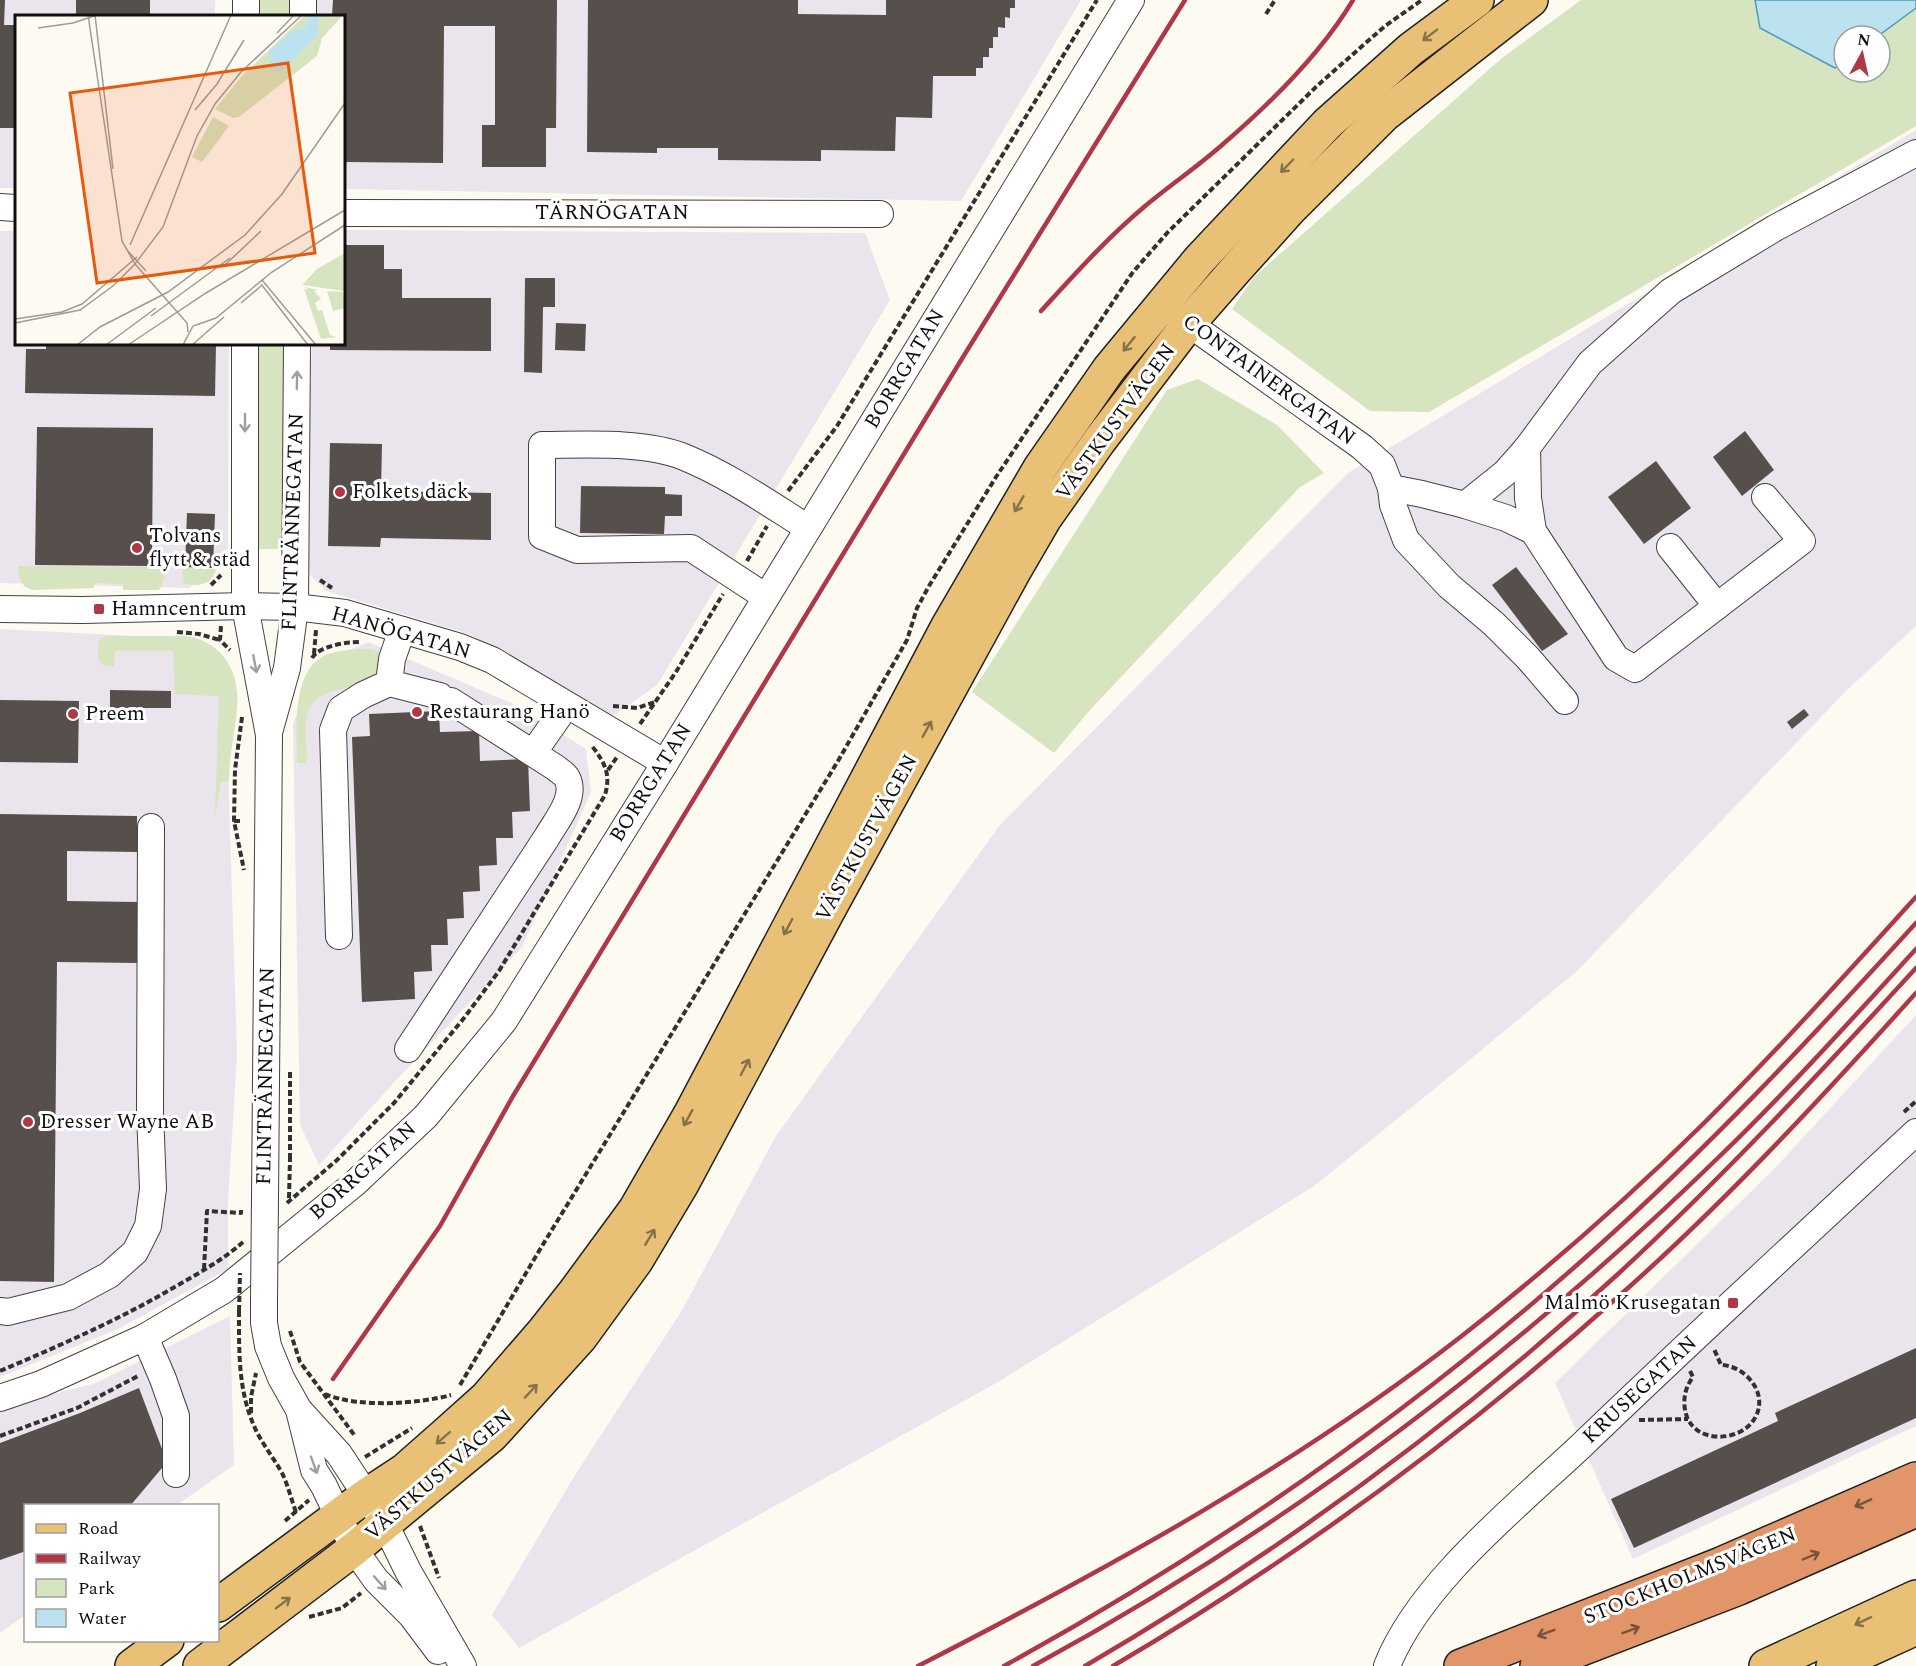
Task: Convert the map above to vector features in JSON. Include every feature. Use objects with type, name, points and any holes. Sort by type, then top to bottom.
[{"type":"highway","name":"STOCKHOLMSVÄGEN","points":[[1461,1666],[1721,1564],[1916,1479]]},
{"type":"highway","name":"STOCKHOLMSVÄGEN","points":[[1537,1666],[1739,1588],[1916,1510]]},
{"type":"main road","name":"VÄSTKUSTVÄGEN","points":[[219,1604],[337,1516],[405,1470],[486,1398],[544,1331],[593,1269],[635,1210],[691,1113],[954,616],[1040,468],[1109,369],[1207,251],[1327,124],[1411,49],[1477,0]]},
{"type":"main road","name":"VÄSTKUSTVÄGEN","points":[[200,1666],[354,1549],[492,1435],[580,1338],[636,1262],[682,1184],[1013,573],[1045,519],[1093,450],[1189,323],[1291,208],[1384,115],[1531,0]]},
{"type":"main road","points":[[1766,1666],[1916,1597]]},
{"type":"main road","points":[[1833,1666],[1916,1628]]},
{"type":"main road","points":[[132,1666],[166,1642]]},
{"type":"street","name":"BORRGATAN","points":[[0,1398],[41,1384],[145,1337],[224,1290],[354,1184],[426,1116],[504,1021],[665,763],[1131,0]]},
{"type":"street","points":[[1465,505],[1505,472],[1527,448],[1590,363],[1671,291],[1775,228],[1916,153]]},
{"type":"street","points":[[0,207],[15,208]]},
{"type":"street","name":"TÄRNÖGATAN","points":[[345,213],[880,214]]},
{"type":"street","name":"CONTAINERGATAN","points":[[1162,304],[1362,447],[1382,465],[1391,489]]},
{"type":"street","name":"FLINTRÄNNEGATAN","points":[[245,345],[245,606],[269,735],[272,1204],[264,1323],[268,1346],[281,1378],[299,1410],[339,1454],[385,1524],[419,1610]]},
{"type":"street","name":"FLINTRÄNNEGATAN","points":[[269,735],[287,668],[295,607],[297,345]]},
{"type":"street","points":[[766,597],[691,548],[577,550],[542,536],[542,445],[633,446],[682,456],[742,486],[808,528]]},
{"type":"street","points":[[1527,448],[1528,498],[1533,531],[1616,658],[1635,669],[1802,541],[1765,496]]},
{"type":"street","points":[[1533,531],[1506,518],[1465,505],[1391,489],[1394,505],[1407,540],[1449,586],[1494,624],[1528,658],[1565,701]]},
{"type":"street","points":[[1670,547],[1717,606]]},
{"type":"street","name":"HANÖGATAN","points":[[0,609],[83,610],[245,606],[295,607],[345,613],[399,638],[460,647],[492,660],[665,763]]},
{"type":"street","points":[[389,683],[392,659],[399,638]]},
{"type":"street","points":[[339,936],[333,730],[341,710],[363,695],[389,683],[445,699],[534,753],[567,777],[570,790],[566,805],[408,1049]]},
{"type":"street","points":[[534,753],[566,706]]},
{"type":"street","points":[[0,1311],[8,1312],[68,1297],[109,1275],[135,1252],[148,1226],[153,1190],[150,1112],[152,827]]},
{"type":"street","name":"KRUSEGATAN","points":[[1390,1661],[1417,1613],[1469,1552],[1916,1132]]},
{"type":"street","points":[[145,1337],[176,1416],[176,1474]]},
{"type":"street","name":"FLINTRÄNNEGATAN","points":[[299,1410],[314,1470],[354,1549],[376,1580],[419,1610]]},
{"type":"street","points":[[419,1610],[448,1666]]},
{"type":"street","points":[[419,1610],[463,1666]]},
{"type":"path","points":[[656,702],[798,476],[837,426],[1097,0]]},
{"type":"path","points":[[1266,14],[1275,0]]},
{"type":"path","points":[[310,661],[314,654],[343,642],[399,638]]},
{"type":"path","points":[[238,842],[234,821],[235,770],[243,713]]},
{"type":"path","points":[[272,1204],[337,1160],[394,1103],[464,1018],[499,971],[605,795],[608,770],[590,743]]},
{"type":"path","points":[[234,821],[243,821]]},
{"type":"path","points":[[204,1270],[207,1211],[241,1213]]},
{"type":"path","points":[[0,1371],[101,1328],[139,1309],[232,1252],[248,1238]]},
{"type":"path","points":[[239,1311],[239,1354],[245,1399],[261,1441],[282,1473],[296,1512]]},
{"type":"path","points":[[288,1326],[300,1362],[359,1443]]},
{"type":"path","points":[[1687,1366],[1693,1377],[1686,1389],[1684,1399],[1688,1419],[1696,1429],[1705,1435],[1722,1437],[1750,1425],[1757,1412],[1758,1395],[1752,1379],[1736,1368],[1721,1365],[1713,1348],[1709,1345]]},
{"type":"path","points":[[0,1436],[77,1408],[157,1366]]},
{"type":"path","points":[[325,1394],[349,1402],[425,1401],[455,1394]]},
{"type":"path","points":[[1629,1421],[1688,1419]]},
{"type":"path","points":[[364,1448],[369,1454]]},
{"type":"path","points":[[421,1529],[440,1583]]},
{"type":"path","points":[[304,1618],[342,1608],[360,1593]]},
{"type":"shaded area","points":[[0,0],[215,0],[215,15],[15,15],[15,188],[0,188]]},
{"type":"shaded area","points":[[310,0],[1081,0],[961,201],[345,189],[345,15],[309,15]]},
{"type":"shaded area","points":[[1916,130],[1916,626],[1846,691],[1577,971],[1314,1186],[998,1382],[519,1648],[492,1615],[575,1475],[681,1312],[776,1136],[1000,825],[1348,473]]},
{"type":"shaded area","points":[[345,230],[865,233],[890,300],[657,685],[613,716],[469,634],[326,591],[303,568],[312,345],[345,345]]},
{"type":"shaded area","points":[[0,231],[15,231],[15,345],[229,345],[228,549],[189,588],[0,583]]},
{"type":"shaded area","points":[[0,629],[155,637],[220,663],[227,735],[237,1054],[228,1203],[228,1269],[118,1329],[0,1377]]},
{"type":"shaded area","points":[[368,642],[516,705],[586,749],[591,792],[522,947],[319,1165],[300,1125],[293,724],[316,665]]},
{"type":"shaded area","points":[[1916,1015],[1916,1426],[1633,1559],[1555,1383],[1776,1167]]},
{"type":"shaded area","points":[[230,1316],[234,1465],[178,1504],[24,1504],[24,1616],[0,1633],[0,1408],[96,1383]]},
{"type":"green space","points":[[255,0],[291,0],[291,15],[255,15]]},
{"type":"green space","points":[[1581,0],[1755,0],[1760,28],[1832,67],[1832,84],[1892,84],[1892,26],[1916,8],[1916,126],[1429,412],[1370,411],[1232,309],[1254,277],[1502,58]]},
{"type":"green space","points":[[254,345],[288,345],[285,549],[254,549]]},
{"type":"green space","points":[[1198,379],[1277,425],[1324,473],[1300,487],[1089,711],[1054,753],[972,692],[1167,390]]},
{"type":"green space","points":[[18,566],[164,567],[164,579],[159,590],[123,590],[123,584],[94,583],[94,588],[32,590],[21,581]]},
{"type":"green space","points":[[182,567],[216,569],[208,581],[194,585],[184,583]]},
{"type":"green space","points":[[105,636],[192,637],[214,647],[228,664],[236,684],[237,708],[229,781],[221,782],[215,816],[219,696],[175,694],[173,651],[115,651],[114,666],[103,665],[98,657],[98,650],[99,640]]},
{"type":"green space","points":[[355,649],[373,649],[381,654],[377,672],[371,679],[330,692],[320,697],[312,705],[306,720],[307,763],[297,763],[297,710],[302,683],[315,662],[324,656]]},
{"type":"water","points":[[1755,0],[1916,0],[1916,8],[1892,26],[1832,24],[1832,66],[1760,28]]},
{"type":"building","points":[[0,0],[5,0],[4,25],[15,25],[15,128],[0,128]]},
{"type":"building","points":[[76,0],[150,0],[150,15],[76,15]]},
{"type":"building","points":[[333,0],[557,0],[556,128],[546,128],[546,167],[482,167],[482,125],[495,125],[495,26],[444,26],[443,163],[345,162],[345,15],[332,15]]},
{"type":"building","points":[[588,0],[798,0],[798,14],[886,15],[886,0],[1015,0],[1015,8],[1010,8],[1010,18],[1005,17],[1005,28],[998,27],[998,37],[993,37],[993,48],[989,48],[989,57],[983,57],[983,68],[976,68],[976,76],[933,76],[932,118],[896,117],[895,151],[821,150],[821,161],[718,160],[718,148],[657,148],[657,153],[587,152]]},
{"type":"building","points":[[345,245],[384,245],[384,269],[402,269],[402,298],[491,298],[491,351],[330,350],[330,345],[345,345]]},
{"type":"building","points":[[525,278],[555,278],[555,307],[543,307],[542,373],[524,372]]},
{"type":"building","points":[[556,323],[586,324],[585,351],[555,350]]},
{"type":"building","points":[[46,345],[216,345],[215,396],[25,393],[26,349],[46,349]]},
{"type":"building","points":[[37,427],[153,428],[152,566],[35,565]]},
{"type":"building","points":[[1745,431],[1774,470],[1742,496],[1713,457]]},
{"type":"building","points":[[330,443],[382,444],[381,491],[491,493],[491,540],[381,538],[380,547],[328,546]]},
{"type":"building","points":[[1656,461],[1691,508],[1644,544],[1608,497]]},
{"type":"building","points":[[581,486],[665,487],[665,494],[682,495],[682,516],[665,516],[664,534],[580,533]]},
{"type":"building","points":[[187,513],[215,514],[213,568],[185,567]]},
{"type":"building","points":[[1516,567],[1568,634],[1542,651],[1492,585]]},
{"type":"building","points":[[110,690],[171,691],[171,708],[110,708]]},
{"type":"building","points":[[0,700],[79,701],[78,763],[0,762]]},
{"type":"building","points":[[1804,709],[1809,715],[1792,729],[1787,722]]},
{"type":"building","points":[[439,711],[440,732],[479,731],[480,761],[528,759],[530,811],[512,812],[513,838],[496,838],[497,865],[479,866],[480,891],[463,892],[464,918],[447,919],[448,945],[431,945],[432,971],[414,972],[415,999],[362,1002],[352,737],[370,736],[369,714]]},
{"type":"building","name":"Dresser Wayne AB","points":[[0,814],[137,816],[137,852],[67,851],[67,901],[138,902],[138,963],[57,962],[54,1282],[0,1281]]},
{"type":"building","points":[[1916,1348],[1916,1418],[1634,1548],[1611,1499],[1778,1421],[1775,1413]]},
{"type":"building","points":[[139,1388],[167,1462],[132,1504],[24,1504],[24,1552],[0,1560],[0,1443]]},
{"type":"railway","points":[[333,1379],[440,1226],[513,1096],[963,357],[1185,0]]},
{"type":"railway","points":[[1041,311],[1130,219],[1212,153],[1276,95],[1326,40],[1353,0]]},
{"type":"railway","points":[[918,1666],[1059,1592],[1198,1514],[1333,1429],[1463,1335],[1586,1233],[1674,1153],[1784,1041],[1916,897]]},
{"type":"railway","points":[[1004,1666],[1160,1575],[1236,1526],[1385,1421],[1456,1366],[1595,1249],[1679,1171],[1799,1049],[1916,923]]},
{"type":"railway","points":[[1033,1666],[1127,1613],[1218,1556],[1395,1434],[1481,1368],[1564,1299],[1723,1153],[1797,1078],[1916,949]]},
{"type":"railway","points":[[1085,1666],[1226,1579],[1294,1532],[1362,1484],[1493,1382],[1618,1274],[1695,1200],[1916,968]]},
{"type":"railway","points":[[1113,1666],[1181,1625],[1315,1537],[1444,1442],[1568,1341],[1666,1253],[1740,1182],[1916,993]]},
{"type":"place","name":"Folkets däck","points":[[340,492]]},
{"type":"place","name":"Tolvans flytt & städ","points":[[137,548]]},
{"type":"place","name":"Hamncentrum","points":[[99,609]]},
{"type":"place","name":"Restaurang Hanö","points":[[417,712]]},
{"type":"place","name":"Preem","points":[[73,714]]},
{"type":"place","name":"Dresser Wayne AB","points":[[28,1122]]},
{"type":"place","name":"Malmö Krusegatan","points":[[1733,1303]]}]
